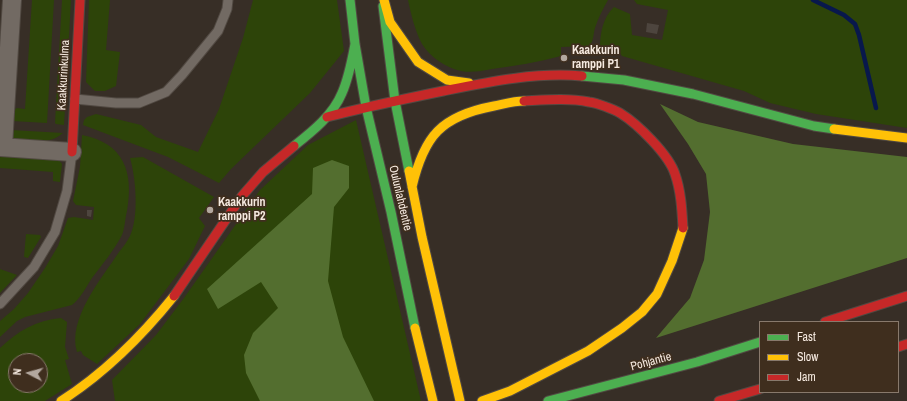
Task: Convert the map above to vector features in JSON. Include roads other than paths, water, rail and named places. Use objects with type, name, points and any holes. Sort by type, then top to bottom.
[{"type":"main road","name":"Kaakkurinkulma","points":[[72,152],[80,0]]},
{"type":"main road","name":"Oulunlahdentie","points":[[350,0],[355,44],[366,107],[391,212],[418,343],[433,401]]},
{"type":"main road","name":"Oulunlahdentie","points":[[383,0],[395,101],[412,187],[460,401]]},
{"type":"main road","points":[[383,0],[390,22],[418,62],[447,80],[480,84]]},
{"type":"main road","points":[[61,401],[74,393],[120,354],[147,328],[175,294],[252,183],[269,166],[327,117],[339,99],[348,78],[355,44]]},
{"type":"main road","points":[[327,117],[366,107],[480,84],[528,77],[578,76],[624,80],[693,94],[814,126],[907,138]]},
{"type":"main road","points":[[412,187],[417,166],[424,149],[435,133],[451,120],[477,110],[519,101],[559,100],[589,102],[620,113],[642,131],[665,155],[675,173],[680,195],[683,228],[672,262],[658,294],[642,312],[622,328],[588,351],[510,391],[482,401]]},
{"type":"main road","points":[[828,321],[907,296]]},
{"type":"main road","name":"Pohjantie","points":[[548,401],[697,362],[759,342]]},
{"type":"main road","points":[[719,401],[759,389]]},
{"type":"street","points":[[8,4],[1,147],[72,152]]},
{"type":"lane","points":[[75,99],[116,103],[139,103],[166,92],[218,31],[227,9],[228,0]]},
{"type":"lane","points":[[0,304],[34,267],[55,232],[67,191],[72,152]]},
{"type":"waterway","points":[[813,0],[844,15],[855,24],[859,35],[876,108]]},
{"type":"place","name":"Kaakkurin ramppi P1","points":[[564,58]]},
{"type":"place","name":"Kaakkurin ramppi P2","points":[[210,210]]}]
